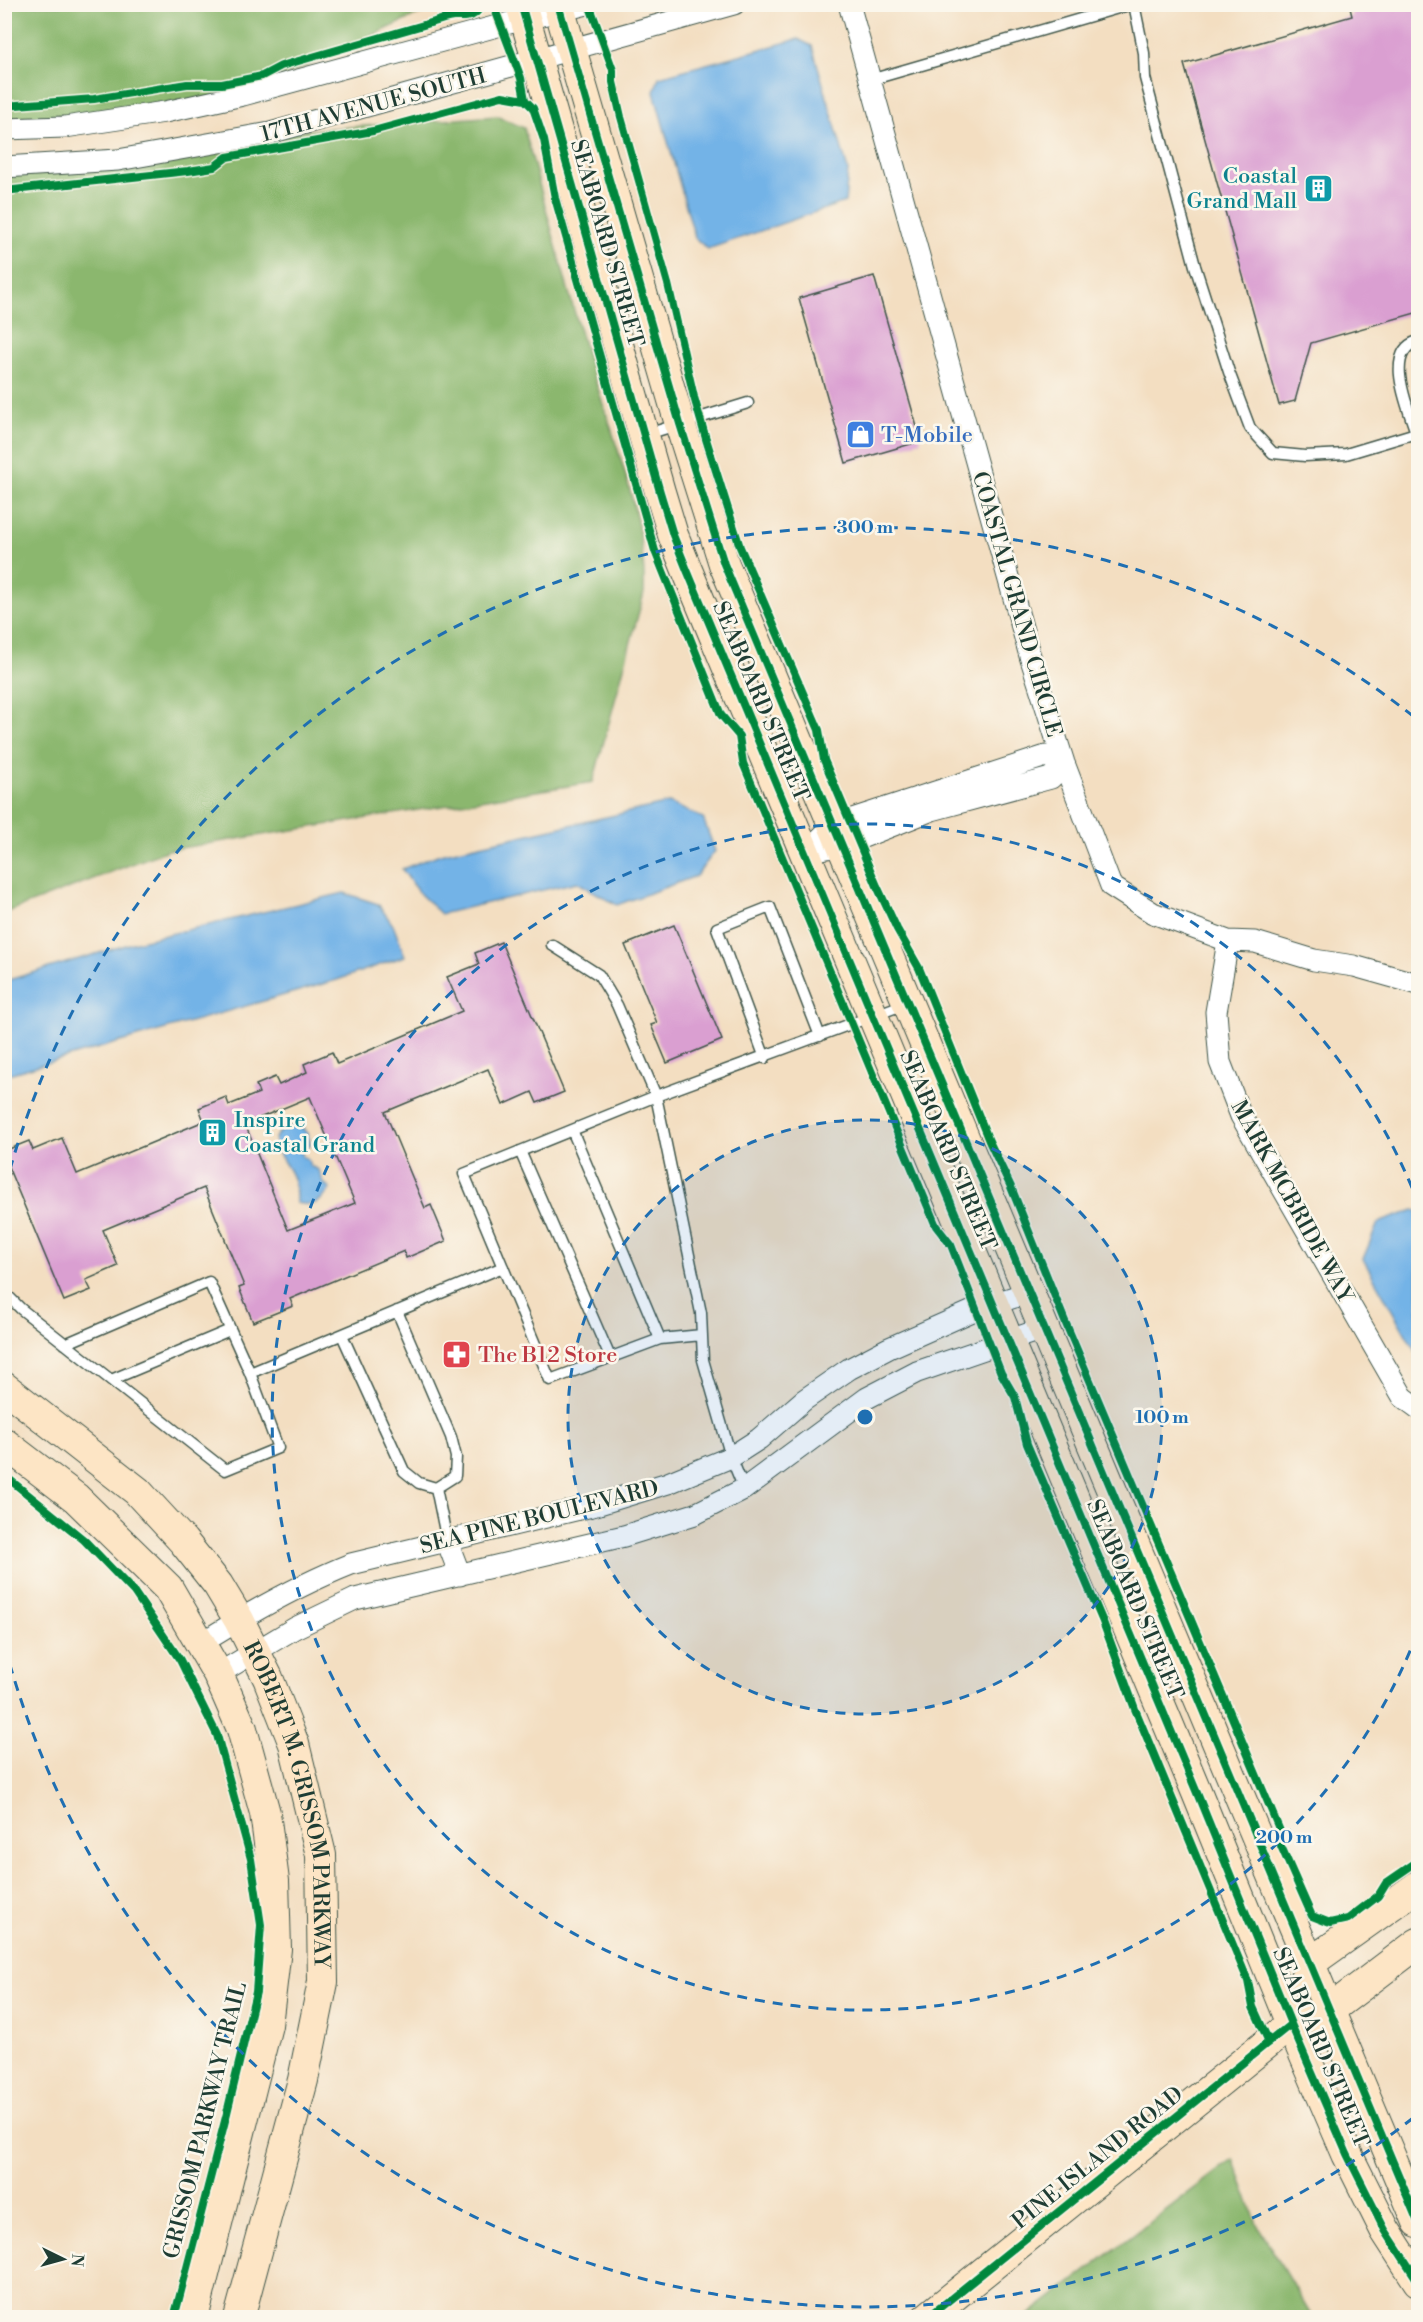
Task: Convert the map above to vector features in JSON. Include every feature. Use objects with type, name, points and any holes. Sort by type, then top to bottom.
[{"type":"street","name":"17TH AVENUE SOUTH","points":[[4,167],[117,160],[270,133],[734,4]]},
{"type":"street","name":"COASTAL GRAND CIRCLE","points":[[849,4],[1030,656],[1064,763],[1111,886],[1153,913],[1228,941],[1255,942],[1314,960],[1354,966],[1419,984]]},
{"type":"street","name":"17TH AVENUE SOUTH","points":[[4,129],[64,127],[165,112],[243,95],[523,12],[568,7]]},
{"type":"street","name":"SEABOARD STREET","points":[[568,7],[571,51],[680,424],[724,564],[1331,2009],[1403,2190],[1419,2222]]},
{"type":"street","name":"SEABOARD STREET","points":[[523,12],[673,535],[1291,2024],[1347,2154],[1385,2230],[1419,2281]]},
{"type":"street","points":[[806,852],[838,835],[1051,778],[1064,763]]},
{"type":"street","name":"MARK MCBRIDE WAY","points":[[1228,941],[1216,1012],[1220,1062],[1241,1116],[1403,1397],[1419,1408]]},
{"type":"street","name":"SEA PINE BOULEVARD","points":[[200,1644],[312,1579],[351,1564],[596,1505],[668,1483],[731,1457],[759,1439],[804,1400],[849,1369],[889,1348],[994,1304],[1030,1292]]},
{"type":"street","name":"SEA PINE BOULEVARD","points":[[218,1674],[295,1628],[355,1599],[624,1536],[685,1517],[744,1489],[867,1398],[917,1372],[1045,1328]]},
{"type":"street","name":"ROBERT M. GRISSOM PARKWAY","points":[[4,1387],[136,1491],[183,1541],[218,1585],[238,1620],[268,1678],[294,1744],[321,1855],[323,1982],[303,2080],[239,2318]]},
{"type":"street","name":"ROBERT M. GRISSOM PARKWAY","points":[[4,1443],[76,1498],[168,1588],[218,1674],[242,1729],[265,1813],[274,1881],[276,1949],[267,2025],[193,2318]]},
{"type":"street","points":[[447,1541],[460,1575]]},
{"type":"street","points":[[1291,2024],[1310,1963],[1419,1886]]},
{"type":"street","name":"PINE ISLAND ROAD","points":[[927,2318],[1291,2024],[1331,2009],[1419,1943]]},
{"type":"lane","points":[[870,80],[1133,4],[1144,53],[1145,78],[1195,266],[1228,372],[1250,428],[1273,453],[1305,456],[1346,454],[1418,436],[1399,376],[1404,352],[1413,342],[1419,341]]},
{"type":"lane","points":[[644,435],[748,403]]},
{"type":"lane","points":[[765,1058],[717,928],[727,924],[770,908],[820,1036]]},
{"type":"lane","points":[[552,945],[598,975],[617,1005],[656,1096],[702,1313],[703,1360],[731,1457],[744,1489]]},
{"type":"lane","points":[[702,1335],[660,1339],[550,1380],[464,1174],[656,1096],[765,1058],[908,1003]]},
{"type":"lane","points":[[572,1130],[660,1339]]},
{"type":"lane","points":[[520,1151],[610,1357]]},
{"type":"lane","points":[[250,1373],[503,1267]]},
{"type":"lane","points":[[4,1292],[21,1309],[65,1344],[225,1470],[278,1448],[250,1373],[209,1282],[65,1344]]},
{"type":"lane","points":[[342,1335],[404,1471],[419,1483],[436,1488],[455,1476],[456,1458],[451,1437],[397,1311]]},
{"type":"lane","points":[[111,1380],[230,1330]]},
{"type":"lane","points":[[436,1488],[447,1541]]},
{"type":"green space","points":[[5,5],[439,5],[243,95],[5,130]]},
{"type":"green space","points":[[497,116],[524,128],[588,358],[625,474],[640,535],[644,593],[593,782],[168,850],[5,913],[5,167],[270,133]]},
{"type":"green space","points":[[1233,2159],[1258,2226],[1312,2317],[1026,2317]]},
{"type":"water","points":[[798,39],[812,46],[848,170],[845,202],[708,249],[695,238],[654,92],[659,77]]},
{"type":"water","points":[[669,803],[703,818],[715,851],[696,876],[617,905],[577,882],[441,914],[418,892],[402,869],[440,854]]},
{"type":"water","points":[[344,893],[378,904],[393,925],[405,956],[337,980],[5,1075],[5,981],[136,942]]},
{"type":"water","points":[[291,1125],[303,1129],[307,1134],[310,1146],[302,1149],[302,1156],[308,1159],[310,1166],[319,1170],[323,1182],[330,1189],[316,1203],[296,1203],[293,1177],[276,1148],[276,1136],[281,1131],[291,1128]]},
{"type":"water","points":[[1414,1210],[1418,1211],[1418,1356],[1363,1259],[1378,1223]]},
{"type":"building","name":"Coastal Grand Mall","points":[[1349,4],[1419,4],[1419,312],[1311,343],[1295,401],[1279,405],[1184,64],[1352,16]]},
{"type":"building","points":[[874,276],[921,441],[846,463],[799,298]]},
{"type":"building","points":[[674,925],[722,1040],[667,1063],[651,1025],[657,1023],[625,945]]},
{"type":"building","name":"Inspire Coastal Grand","points":[[501,942],[564,1092],[537,1103],[532,1092],[503,1105],[488,1069],[385,1112],[425,1208],[431,1205],[446,1241],[406,1258],[404,1251],[290,1299],[293,1306],[253,1322],[239,1288],[244,1286],[204,1188],[103,1230],[118,1266],[86,1280],[91,1290],[64,1301],[4,1157],[4,1151],[29,1141],[33,1150],[62,1138],[77,1174],[204,1121],[199,1108],[226,1097],[229,1105],[259,1093],[256,1085],[275,1077],[279,1085],[307,1072],[304,1064],[332,1052],[337,1064],[462,1011],[447,977],[479,964],[475,953]],"holes":[[[310,1097],[355,1203],[288,1230],[245,1124]]]},
{"type":"cycle path","points":[[4,106],[94,99],[187,84],[222,84],[262,76],[281,66],[441,20],[470,16],[483,4]]},
{"type":"cycle path","points":[[493,4],[521,78],[525,100],[533,108],[544,140],[555,198],[655,551],[721,715],[739,736],[743,763],[936,1226],[951,1245],[1001,1373],[1015,1397],[1027,1444],[1103,1622],[1135,1709],[1248,1981],[1253,2007],[1269,2042]]},
{"type":"cycle path","points":[[521,4],[673,535],[1291,2024],[1347,2154],[1385,2230],[1418,2281]]},
{"type":"cycle path","points":[[558,4],[680,424],[724,564],[1418,2222]]},
{"type":"cycle path","points":[[589,4],[613,70],[613,82],[621,117],[668,284],[694,397],[740,547],[819,730],[824,760],[877,886],[897,929],[919,968],[989,1141],[1011,1187],[1064,1319],[1280,1831],[1281,1846],[1312,1916],[1330,1923],[1348,1919],[1378,1896],[1386,1883],[1418,1861]]},
{"type":"cycle path","points":[[4,191],[214,167],[227,157],[373,131],[502,96],[525,100]]},
{"type":"cycle path","name":"GRISSOM PARKWAY TRAIL","points":[[4,1475],[84,1540],[134,1592],[180,1660],[217,1735],[251,1859],[261,1925],[256,1992],[174,2318]]},
{"type":"cycle path","points":[[927,2318],[1291,2024]]},
{"type":"place","name":"Coastal Grand Mall","points":[[1318,188]]},
{"type":"place","name":"T-Mobile","points":[[860,434]]},
{"type":"place","name":"Inspire Coastal Grand","points":[[213,1132]]},
{"type":"place","name":"The B12 Store","points":[[457,1354]]}]
